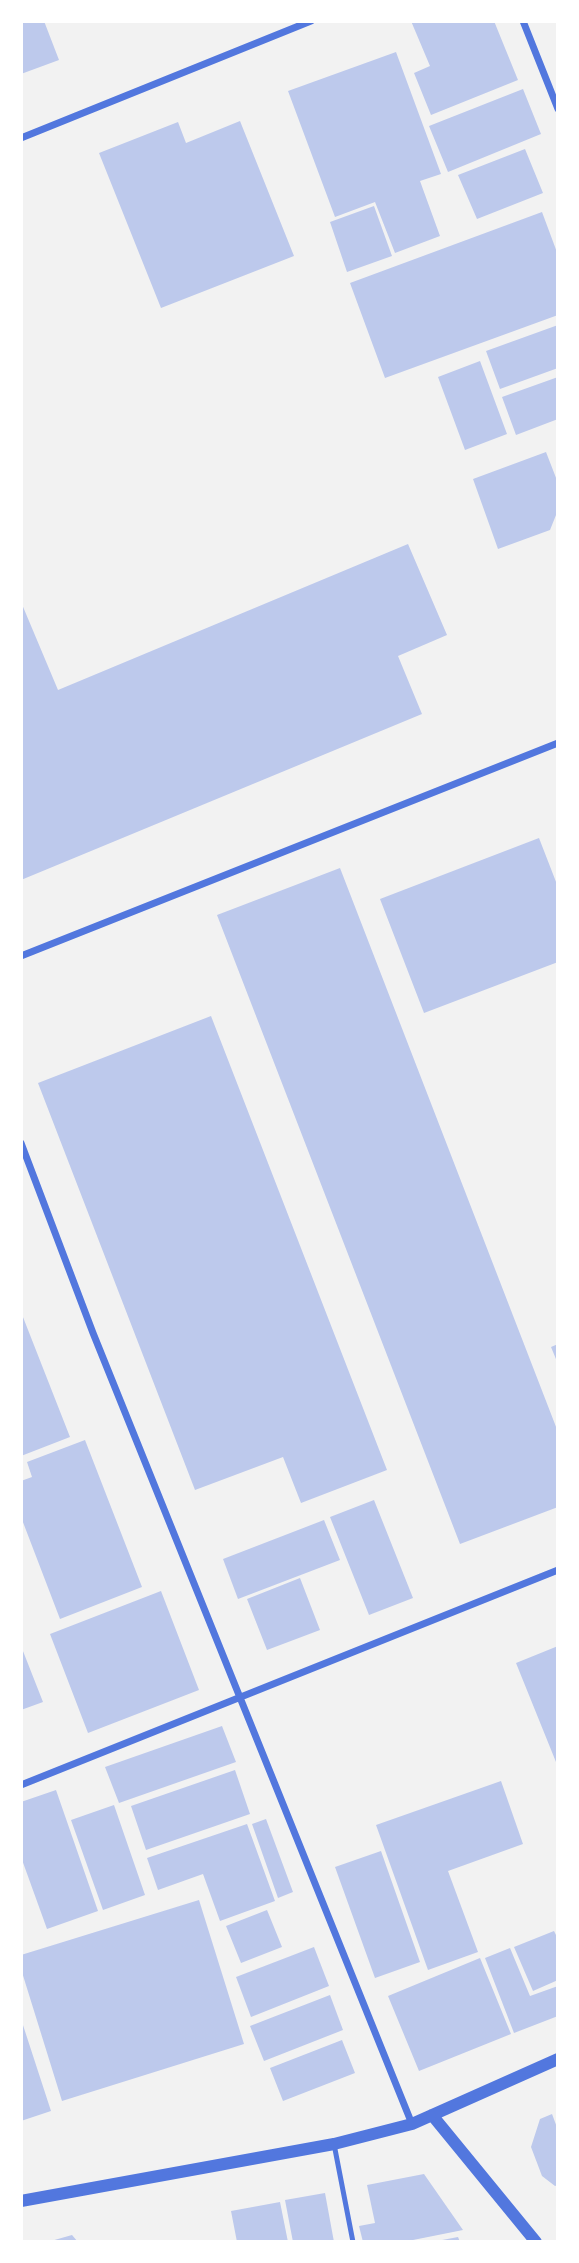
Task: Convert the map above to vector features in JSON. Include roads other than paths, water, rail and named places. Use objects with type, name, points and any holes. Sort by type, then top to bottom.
[{"type":"street","points":[[21,138],[311,21]]},
{"type":"street","points":[[523,21],[558,110]]},
{"type":"street","points":[[21,956],[558,743]]},
{"type":"street","points":[[21,1143],[93,1333],[412,2124]]},
{"type":"street","points":[[21,1785],[558,1570]]},
{"type":"street","points":[[21,2201],[334,2144],[412,2124],[558,2059]]},
{"type":"street","points":[[432,2115],[536,2242]]},
{"type":"lane","points":[[334,2144],[353,2242]]}]
